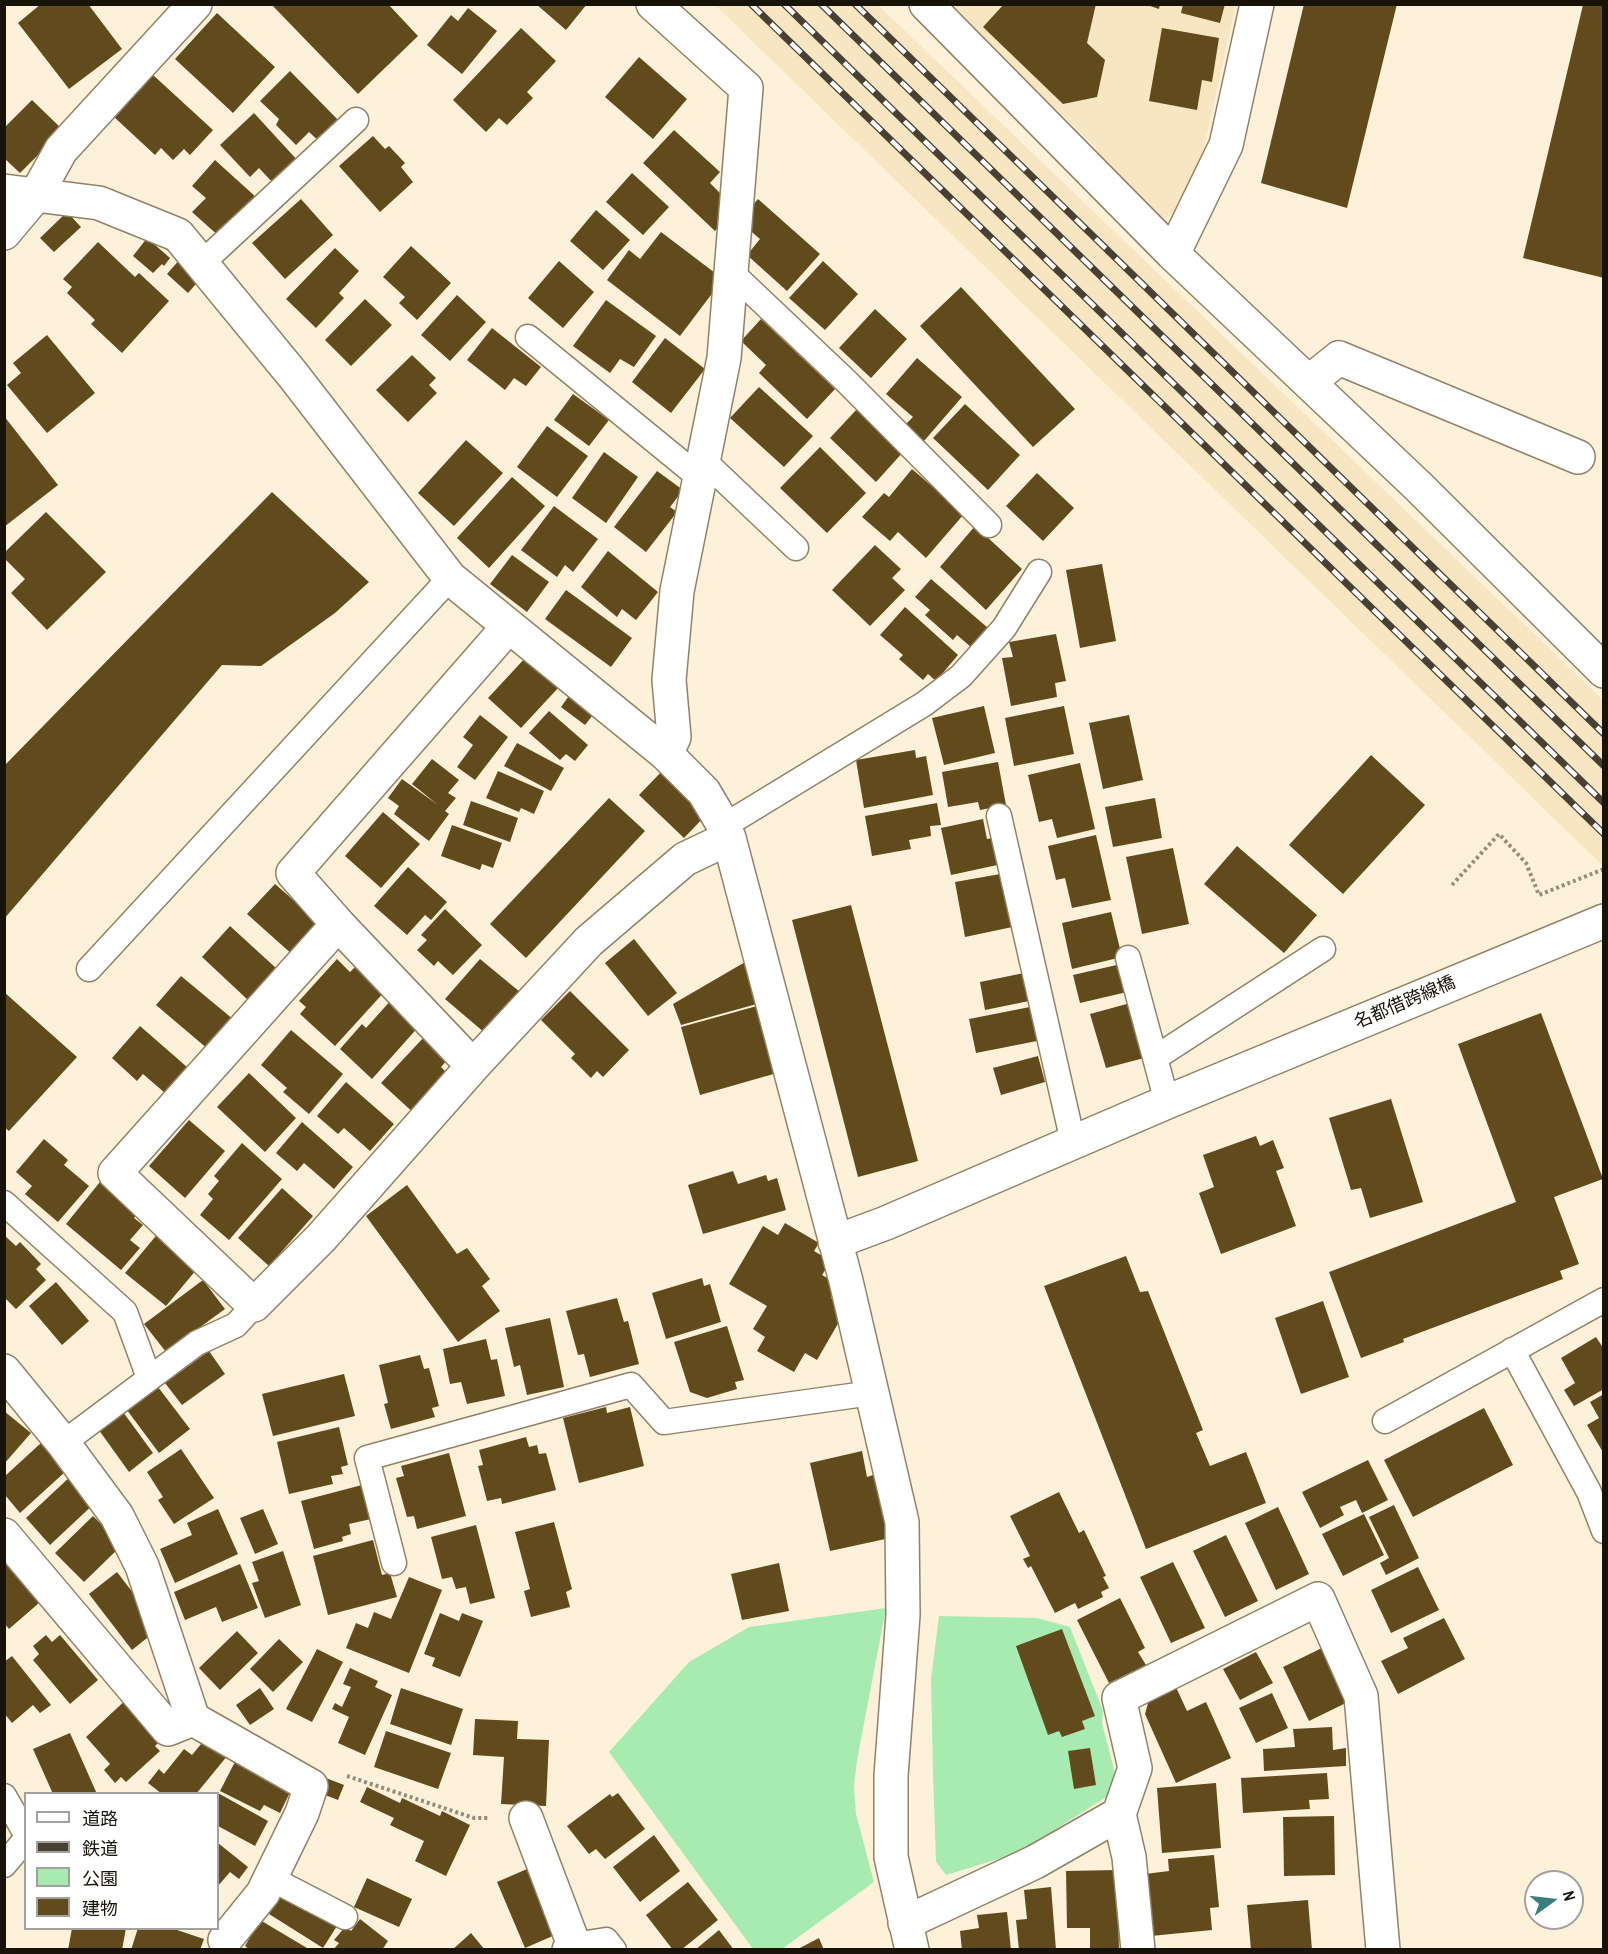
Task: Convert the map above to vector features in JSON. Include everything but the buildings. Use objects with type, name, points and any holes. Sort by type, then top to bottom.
[{"type":"street","points":[[4,233],[20,193],[195,4]]},
{"type":"street","points":[[652,4],[746,88],[724,358],[677,591],[669,680],[674,736],[666,754]]},
{"type":"street","points":[[926,4],[1173,254],[1419,487],[1604,670]]},
{"type":"street","points":[[1173,254],[1226,145],[1257,4]]},
{"type":"street","points":[[20,193],[99,203],[178,235],[293,375],[450,578],[666,754],[704,792],[726,832],[846,1281],[902,1521],[903,1615],[891,1776],[891,1857],[909,1936],[1119,1814]]},
{"type":"street","points":[[1309,382],[1339,358],[1578,457]]},
{"type":"street","points":[[473,1066],[292,873],[509,626]]},
{"type":"street","points":[[338,924],[115,1173],[254,1305],[321,1238],[473,1066],[588,941],[685,859],[726,832]]},
{"type":"street","name":"名都借跨線橋","points":[[835,1242],[1604,921]]},
{"type":"street","points":[[4,1371],[63,1443],[117,1515],[142,1566],[193,1719],[311,1786],[302,1813],[263,1893],[225,1940]]},
{"type":"street","points":[[4,1535],[168,1729],[193,1719]]},
{"type":"street","points":[[1138,1950],[1129,1857],[1119,1814],[1135,1768],[1119,1698],[1318,1599],[1361,1696],[1383,1950]]},
{"type":"street","points":[[526,1818],[572,1947]]},
{"type":"lane","points":[[202,263],[356,120]]},
{"type":"lane","points":[[732,273],[846,381],[989,525]]},
{"type":"lane","points":[[528,337],[701,468],[796,548]]},
{"type":"lane","points":[[726,832],[924,704],[961,676],[1004,628],[1040,572]]},
{"type":"lane","points":[[89,969],[450,578]]},
{"type":"lane","points":[[999,816],[1073,1142]]},
{"type":"lane","points":[[1155,1058],[1323,950]]},
{"type":"lane","points":[[1128,958],[1167,1102]]},
{"type":"lane","points":[[4,1203],[124,1312],[150,1378]]},
{"type":"lane","points":[[1385,1421],[1604,1300]]},
{"type":"lane","points":[[63,1443],[197,1343],[236,1325],[254,1305]]},
{"type":"lane","points":[[1512,1350],[1596,1488],[1604,1531]]},
{"type":"lane","points":[[394,1563],[367,1458],[632,1385],[664,1422],[872,1393]]},
{"type":"lane","points":[[4,1796],[24,1833]]},
{"type":"lane","points":[[4,1864],[24,1839]]},
{"type":"lane","points":[[270,1878],[345,1917]]},
{"type":"lane","points":[[572,1947],[606,1940],[614,1950]]},
{"type":"path","points":[[1452,885],[1498,834],[1526,863],[1539,895],[1604,869]]},
{"type":"path","points":[[311,1786],[333,1772],[474,1818],[526,1818]]},
{"type":"shaded area","points":[[715,5],[878,5],[1604,700],[1603,866]]},
{"type":"shaded area","points":[[947,5],[1236,5],[1200,166],[1185,208],[1161,219],[1099,163],[1096,147]]},
{"type":"green space","points":[[886,1608],[854,1786],[856,1814],[874,1882],[782,1949],[753,1949],[609,1752],[689,1662],[749,1627]]},
{"type":"green space","points":[[939,1616],[1037,1618],[1070,1627],[1103,1711],[1102,1723],[1119,1789],[1018,1853],[946,1875],[936,1862],[933,1774],[931,1679]]},
{"type":"railway","points":[[751,4],[1604,834]]},
{"type":"railway","points":[[784,4],[1604,803]]},
{"type":"railway","points":[[821,4],[1604,766]]},
{"type":"railway","points":[[855,4],[1604,734]]}]
